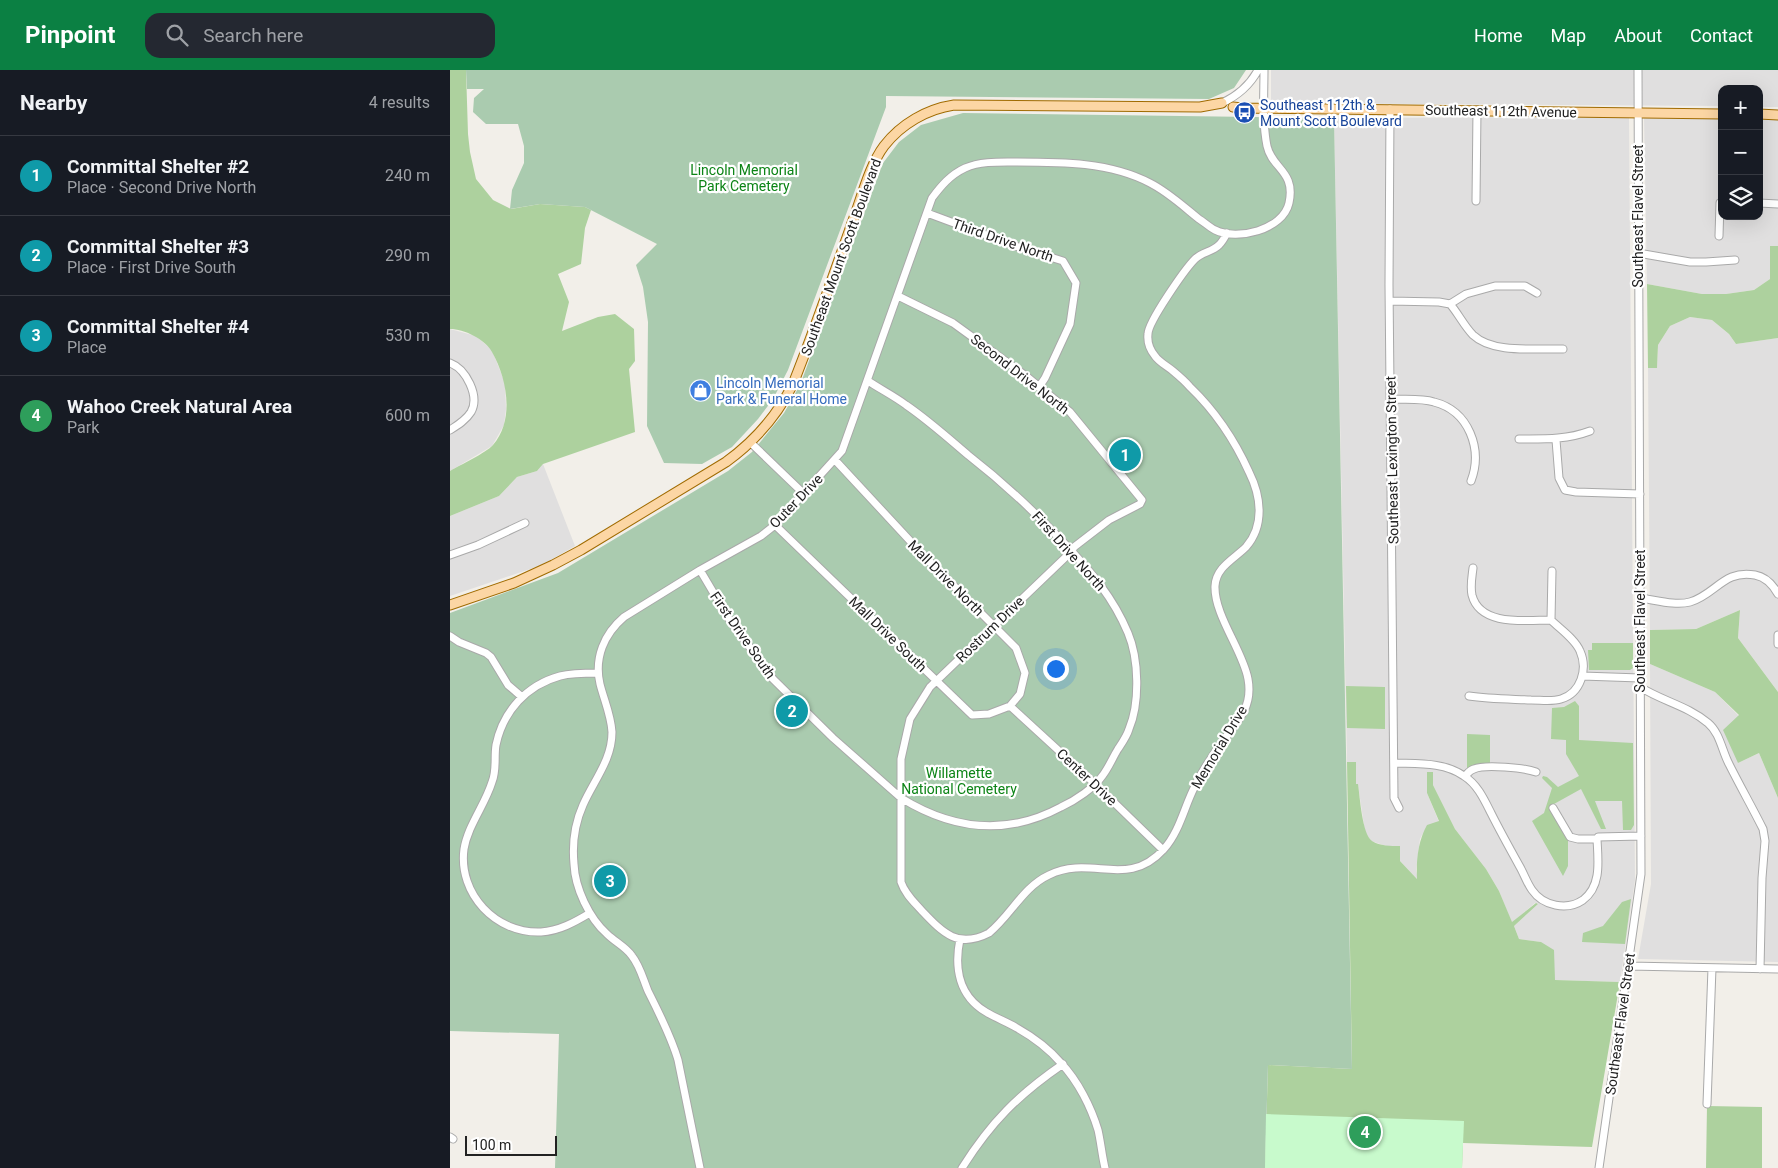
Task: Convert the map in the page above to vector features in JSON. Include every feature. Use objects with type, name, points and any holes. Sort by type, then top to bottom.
[{"type":"main road","name":"Southeast Mount Scott Boulevard","points":[[450,605],[521,580],[582,550],[712,471],[750,442],[779,410],[793,384],[874,164],[884,146],[905,126],[930,111],[954,105],[1200,107],[1222,103]]},
{"type":"main road","name":"Southeast 112th Avenue","points":[[1234,106],[1242,108],[1718,114]]},
{"type":"main road","points":[[1763,114],[1778,115]]},
{"type":"street","name":"Southeast Mount Scott Boulevard","points":[[1222,103],[1241,92],[1258,70]]},
{"type":"street","points":[[1227,233],[1249,233],[1274,224],[1288,206],[1289,182],[1284,171],[1274,160],[1267,148],[1264,70]]},
{"type":"street","name":"Southeast Flavel Street","points":[[1599,1168],[1641,879],[1638,70]]},
{"type":"street","name":"Southeast 112th Avenue","points":[[1222,103],[1234,106]]},
{"type":"street","name":"Southeast Lexington Street","points":[[1390,109],[1389,285],[1392,659],[1394,798],[1399,808]]},
{"type":"street","points":[[1476,201],[1478,110]]},
{"type":"street","name":"Outer Drive","points":[[598,673],[601,650],[615,625],[634,610],[761,536],[775,525],[842,451],[932,198],[948,178],[967,167],[995,162],[1064,163],[1106,168],[1136,176],[1162,190],[1214,230],[1227,233]]},
{"type":"street","points":[[1763,203],[1778,204]]},
{"type":"street","name":"Third Drive North","points":[[927,213],[1020,248],[1063,261],[1076,284],[1070,324],[1057,354],[1039,387]]},
{"type":"street","points":[[1719,236],[1720,220]]},
{"type":"street","name":"Memorial Drive","points":[[960,939],[973,939],[989,934],[1030,888],[1048,875],[1078,867],[1094,867],[1118,871],[1145,865],[1163,850],[1177,832],[1194,786],[1245,710],[1248,695],[1248,676],[1220,610],[1215,586],[1220,570],[1247,545],[1255,531],[1260,507],[1256,488],[1243,459],[1222,426],[1192,389],[1174,371],[1157,359],[1148,344],[1151,323],[1189,267],[1202,254],[1220,244],[1227,233]]},
{"type":"street","points":[[1638,253],[1690,262],[1735,260]]},
{"type":"street","points":[[1390,301],[1450,304],[1466,294],[1495,286],[1525,286],[1536,293]]},
{"type":"street","name":"Second Drive North","points":[[898,296],[953,323],[1070,412],[1142,500]]},
{"type":"street","points":[[1450,304],[1472,334],[1489,344],[1504,348],[1563,349]]},
{"type":"street","points":[[450,363],[458,367],[466,378],[472,389],[474,403],[470,414],[450,430]]},
{"type":"street","name":"First Drive North","points":[[868,382],[907,405],[1004,483],[1039,516],[1095,576],[1115,606],[1129,635],[1136,671],[1136,704],[1129,730],[1102,776],[1094,784]]},
{"type":"street","points":[[1391,399],[1433,401],[1449,408],[1461,419],[1474,440],[1476,461],[1475,472],[1471,480]]},
{"type":"street","points":[[1519,439],[1556,440],[1579,436],[1590,431]]},
{"type":"street","points":[[1556,440],[1559,478],[1565,490],[1640,494]]},
{"type":"street","points":[[750,442],[803,494]]},
{"type":"street","name":"Mall Drive North","points":[[835,460],[925,557],[1016,648],[1025,673],[1020,694],[1010,706]]},
{"type":"street","name":"Rostrum Drive","points":[[901,798],[901,759],[910,719],[930,687],[1074,547],[1108,520],[1140,504],[1142,500]]},
{"type":"street","points":[[450,555],[478,545],[525,523]]},
{"type":"street","name":"Mall Drive South","points":[[775,525],[972,715],[989,714],[1010,706]]},
{"type":"street","points":[[1469,696],[1486,699],[1560,700],[1575,691],[1582,676],[1580,652],[1574,642],[1551,620],[1504,620],[1486,614],[1479,608],[1472,594],[1473,568]]},
{"type":"street","name":"First Drive South","points":[[700,570],[729,619],[773,679],[832,738],[901,798],[940,817],[962,824],[986,826],[1015,825],[1043,817],[1072,802],[1094,784]]},
{"type":"street","points":[[1551,620],[1552,572]]},
{"type":"street","points":[[1640,598],[1678,603],[1689,602],[1732,577],[1744,574],[1764,578],[1771,583],[1778,594]]},
{"type":"street","points":[[1778,635],[1778,644]]},
{"type":"street","points":[[450,636],[459,642],[486,652],[508,685],[522,697]]},
{"type":"street","points":[[590,913],[572,924],[556,930],[542,932],[516,929],[489,915],[473,895],[468,883],[464,861],[467,838],[494,779],[496,746],[499,734],[504,719],[513,705],[543,682],[560,676],[598,673],[611,724],[611,744],[606,762],[582,807],[574,834],[574,866],[578,883],[590,913],[606,934],[633,957],[664,1026],[678,1060],[700,1168]]},
{"type":"street","points":[[1582,676],[1640,678]]},
{"type":"street","points":[[1640,687],[1684,708],[1711,726],[1763,829],[1765,841],[1762,878],[1760,969]]},
{"type":"street","name":"Center Drive","points":[[1010,706],[1163,850]]},
{"type":"street","points":[[1394,763],[1448,767],[1465,776],[1481,794],[1532,890],[1547,902],[1559,906],[1568,906],[1584,899],[1593,890],[1597,878],[1596,839]]},
{"type":"street","points":[[1465,776],[1471,770],[1481,767],[1527,769],[1536,772]]},
{"type":"street","points":[[901,798],[901,882],[903,888],[939,929],[952,938],[960,939],[957,958],[958,973],[963,988],[974,1003],[986,1013],[1029,1035],[1063,1064],[1093,1117],[1100,1138],[1105,1168]]},
{"type":"street","points":[[1553,808],[1570,837],[1596,839],[1602,836],[1641,836]]},
{"type":"street","points":[[1628,966],[1778,969]]},
{"type":"street","points":[[1707,1104],[1712,968]]},
{"type":"street","points":[[962,1168],[984,1134],[1010,1105],[1025,1091],[1063,1064]]},
{"type":"shaded area","points":[[1271,70],[1778,70],[1778,107],[1763,107],[1763,85],[1718,85],[1718,106],[1271,103]]},
{"type":"shaded area","points":[[1629,117],[1635,880],[1620,982],[1555,980],[1541,942],[1519,939],[1514,926],[1538,904],[1535,903],[1512,923],[1499,891],[1486,869],[1455,829],[1433,785],[1427,793],[1439,822],[1422,835],[1420,839],[1416,870],[1418,880],[1400,861],[1400,846],[1386,846],[1371,841],[1365,832],[1358,785],[1356,784],[1356,762],[1347,762],[1334,118]]},
{"type":"shaded area","points":[[1644,117],[1718,119],[1718,220],[1763,220],[1763,119],[1778,120],[1778,246],[1770,246],[1770,279],[1754,290],[1726,294],[1702,294],[1647,284]]},
{"type":"shaded area","points":[[1690,317],[1712,320],[1729,334],[1736,344],[1778,338],[1778,692],[1738,638],[1740,610],[1696,629],[1650,630],[1648,368],[1657,367],[1658,345],[1670,326]]},
{"type":"shaded area","points":[[450,329],[476,336],[492,350],[505,383],[506,409],[504,425],[492,446],[450,471]]},
{"type":"shaded area","points":[[543,464],[575,546],[542,565],[450,596],[450,516],[499,496],[517,477],[537,471]]},
{"type":"shaded area","points":[[1650,664],[1715,692],[1739,716],[1738,763],[1759,753],[1778,798],[1778,962],[1638,959],[1651,884]]},
{"type":"green space","points":[[450,70],[466,70],[470,152],[476,179],[493,200],[511,209],[540,204],[585,207],[591,210],[585,228],[581,264],[558,274],[569,302],[562,331],[598,317],[615,314],[634,329],[635,361],[629,369],[635,432],[543,464],[537,471],[517,477],[499,496],[450,516],[450,471],[493,445],[500,435],[504,424],[506,399],[502,374],[489,347],[474,336],[456,329],[450,329]]},
{"type":"green space","name":"Lincoln Memorial Park Cemetery","points":[[466,70],[1246,70],[1234,88],[1209,99],[886,96],[886,107],[788,370],[773,399],[758,419],[732,447],[702,464],[664,463],[647,426],[648,322],[643,287],[636,265],[657,244],[585,207],[540,204],[510,209],[512,190],[524,163],[524,146],[518,124],[486,124],[473,112],[474,98],[484,89],[467,89]]},
{"type":"green space","name":"Willamette National Cemetery","points":[[963,113],[1334,118],[1352,1069],[1268,1065],[1265,1168],[555,1168],[559,1034],[450,1031],[450,613],[558,573],[728,471],[752,452],[784,413],[800,385],[883,163],[899,142],[921,125]]},
{"type":"green space","points":[[1770,246],[1778,246],[1778,338],[1736,344],[1729,334],[1712,320],[1690,317],[1670,326],[1658,345],[1657,368],[1648,368],[1647,284],[1702,294],[1726,294],[1754,290],[1770,279]]},
{"type":"green space","points":[[1740,610],[1738,638],[1778,692],[1778,798],[1759,753],[1738,763],[1723,730],[1739,715],[1715,692],[1650,664],[1650,630],[1696,629]]},
{"type":"green space","points":[[1592,643],[1633,643],[1633,668],[1630,670],[1589,670],[1588,650],[1592,650]]},
{"type":"green space","points":[[1346,686],[1385,687],[1385,729],[1347,728]]},
{"type":"green space","points":[[1575,701],[1579,706],[1579,740],[1633,743],[1634,825],[1631,830],[1623,830],[1622,801],[1595,801],[1606,829],[1601,829],[1581,789],[1554,804],[1552,812],[1568,839],[1568,866],[1563,876],[1532,821],[1544,813],[1552,788],[1542,778],[1543,776],[1547,777],[1558,787],[1579,776],[1566,754],[1566,740],[1551,739],[1552,708],[1564,707]]},
{"type":"green space","points":[[1467,734],[1490,735],[1490,764],[1479,764],[1467,769]]},
{"type":"green space","points":[[1347,762],[1356,762],[1356,784],[1358,784],[1364,823],[1369,837],[1378,844],[1400,846],[1400,861],[1417,879],[1418,851],[1424,831],[1427,825],[1439,821],[1427,793],[1427,772],[1433,772],[1433,785],[1455,829],[1486,869],[1499,891],[1512,922],[1536,903],[1538,904],[1514,926],[1519,939],[1541,942],[1554,950],[1555,980],[1620,982],[1592,1147],[1463,1143],[1462,1168],[1265,1168],[1268,1065],[1352,1069]]},
{"type":"green space","points":[[1631,899],[1625,944],[1582,942],[1583,933],[1603,926],[1622,902]]},
{"type":"green space","points":[[1707,1106],[1762,1107],[1762,1168],[1706,1168]]},
{"type":"green space","points":[[1266,1114],[1464,1121],[1462,1168],[1265,1168]]},
{"type":"place","name":"Southeast 112th & Mount Scott Boulevard","points":[[1244,113]]},
{"type":"place","name":"Lincoln Memorial Park & Funeral Home","points":[[700,391]]},
{"type":"place","name":"Committal Shelter #2","points":[[1125,455]]},
{"type":"place","name":"Committal Shelter #3","points":[[792,711]]},
{"type":"place","name":"Committal Shelter #4","points":[[610,881]]},
{"type":"place","name":"Wahoo Creek Natural Area","points":[[1365,1132]]}]
